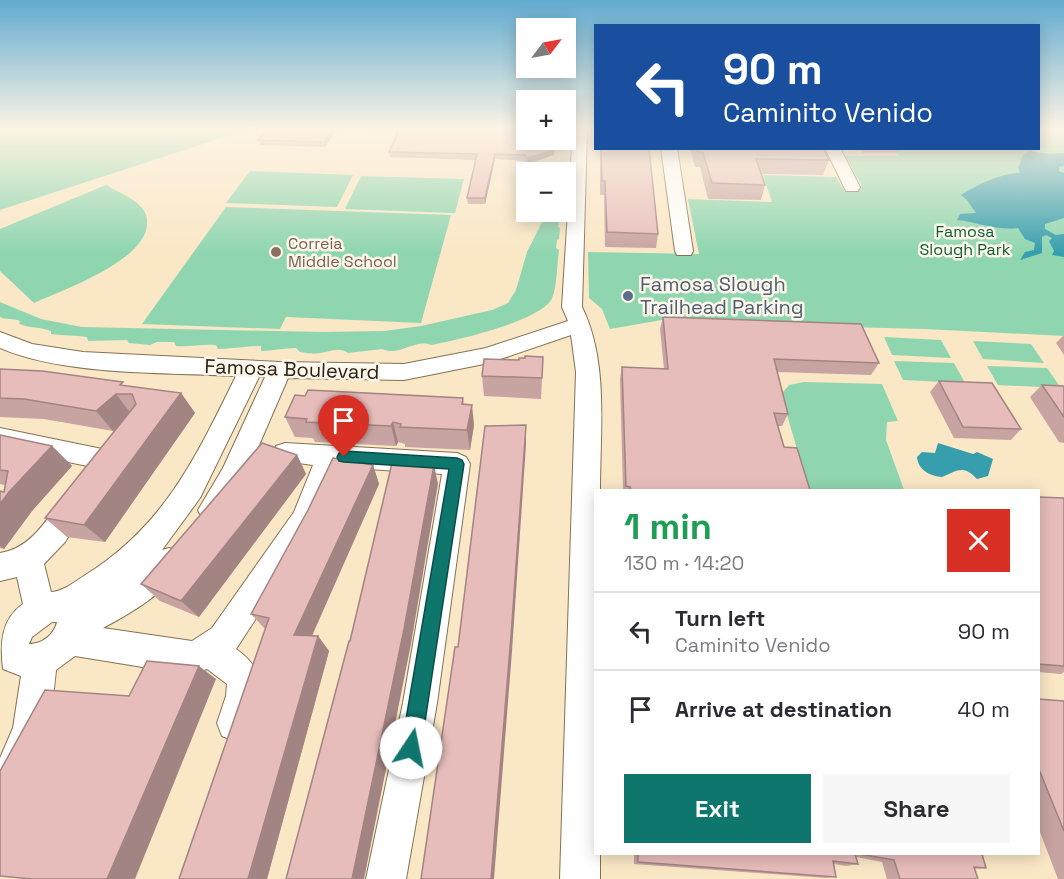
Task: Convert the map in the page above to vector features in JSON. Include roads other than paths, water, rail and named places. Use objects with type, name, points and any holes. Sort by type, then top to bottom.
[{"type":"street","points":[[577,171],[572,307],[580,324],[588,372],[580,879]]},
{"type":"street","points":[[672,171],[684,251]]},
{"type":"street","points":[[844,171],[852,187]]},
{"type":"street","name":"Famosa Boulevard","points":[[0,339],[28,351],[83,360],[251,369],[405,372],[489,355],[580,324]]},
{"type":"street","points":[[17,649],[51,655],[60,620],[91,589],[141,552],[167,521],[200,473],[251,369]]},
{"type":"street","points":[[0,796],[16,767],[28,737],[35,707],[17,649],[21,624],[60,620],[117,604],[143,587],[191,537],[220,499],[280,370]]},
{"type":"street","points":[[0,438],[115,451],[43,546],[14,564],[60,620],[187,658],[209,651],[223,639],[306,518],[329,457]]},
{"type":"street","points":[[285,453],[457,464],[420,703],[386,879]]},
{"type":"street","points":[[209,651],[236,668],[244,684],[244,697],[222,759]]},
{"type":"water","points":[[1019,171],[1064,173],[1064,218],[1045,224],[1045,229],[1056,235],[1064,234],[1064,257],[1052,255],[1054,251],[1049,241],[1052,238],[1046,235],[1042,237],[1042,253],[1020,260],[1025,252],[1034,250],[1035,243],[1025,239],[1018,228],[1010,229],[957,220],[960,214],[976,213],[961,195],[989,180],[1020,173]]},
{"type":"water","points":[[938,443],[973,454],[977,452],[993,459],[988,476],[977,479],[964,470],[942,477],[925,472],[917,457],[922,452],[935,453]]},
{"type":"place","name":"Correia Middle School","points":[[276,252]]},
{"type":"place","name":"Famosa Slough Trailhead Parking","points":[[628,296]]},
{"type":"park label","name":"Famosa Slough Park","points":[[965,240]]}]
